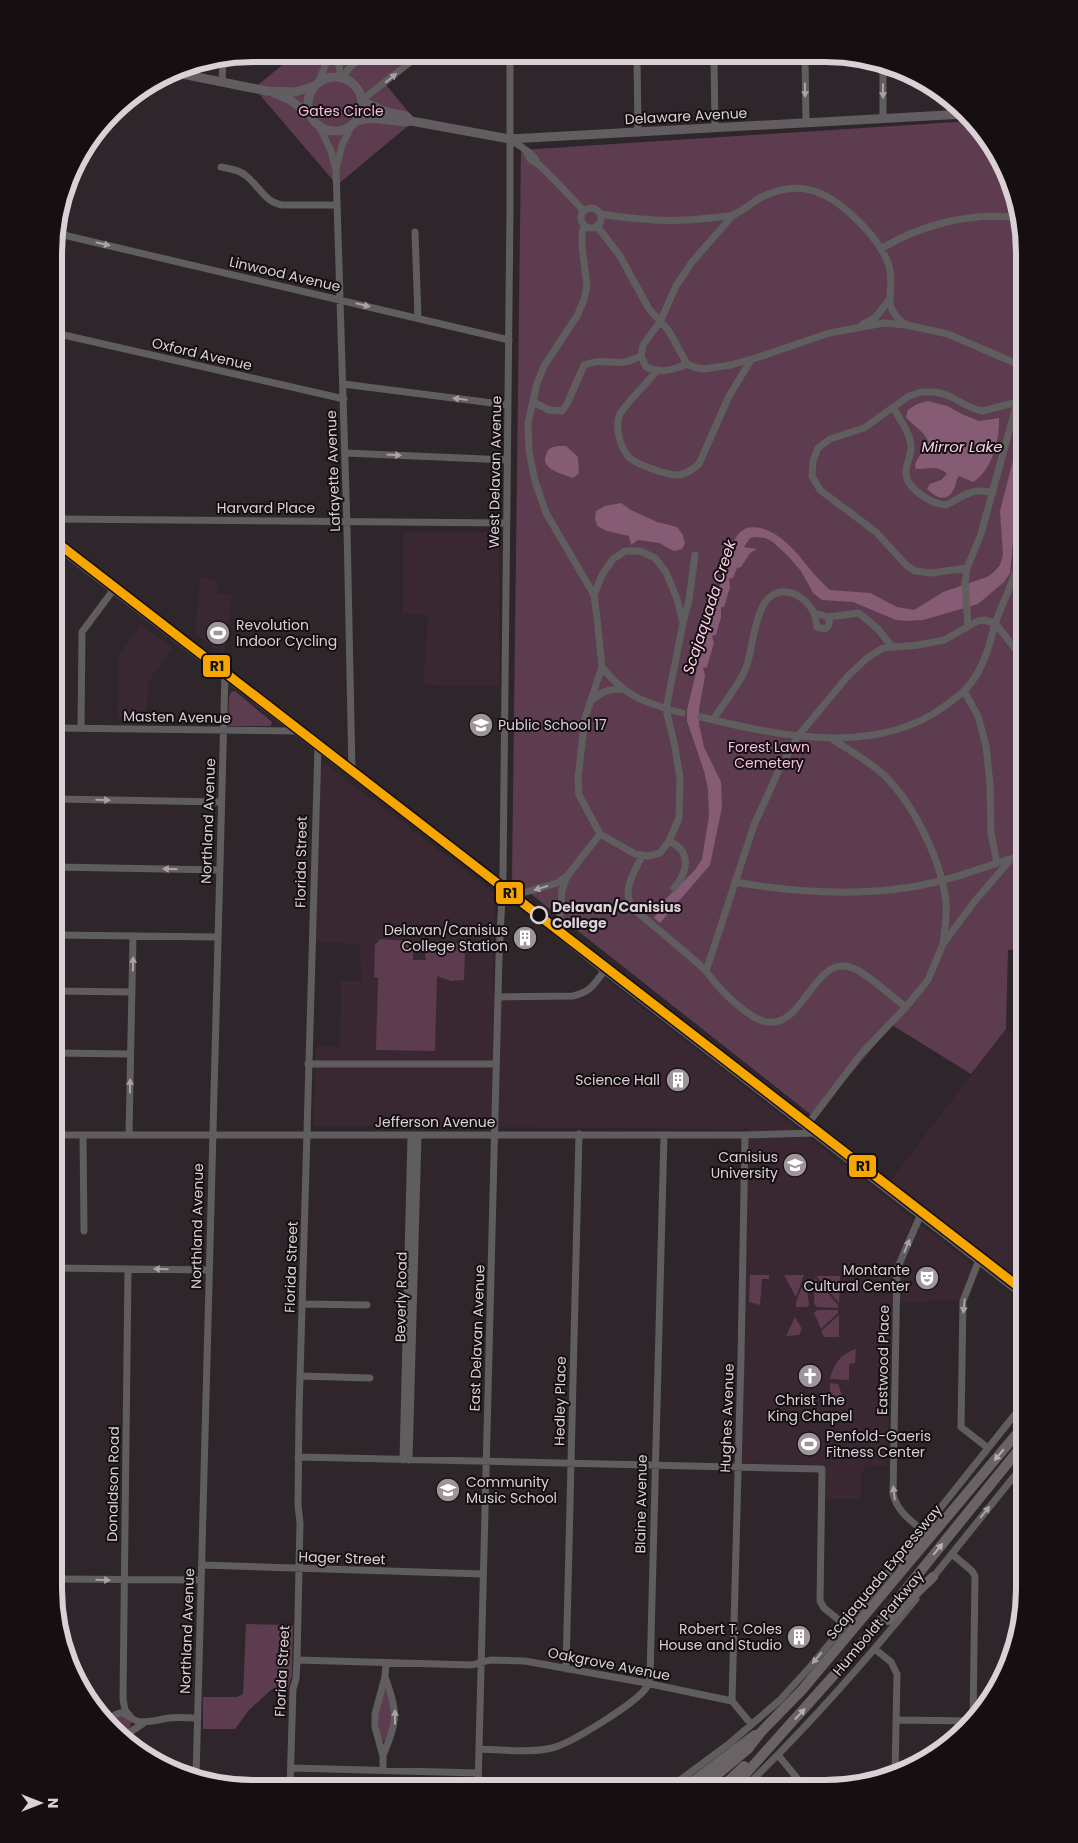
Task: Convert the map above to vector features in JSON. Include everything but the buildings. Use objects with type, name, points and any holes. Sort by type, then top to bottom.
[{"type":"highway","name":"Scajaquada Expressway","points":[[761,1732],[820,1671],[1016,1435]]},
{"type":"highway","name":"Scajaquada Expressway","points":[[767,1750],[860,1646],[1016,1453]]},
{"type":"highway","points":[[893,1581],[900,1565],[938,1513]]},
{"type":"highway","points":[[860,1646],[933,1577]]},
{"type":"highway","points":[[695,1780],[744,1742],[761,1732]]},
{"type":"highway","points":[[711,1780],[748,1749],[761,1732]]},
{"type":"highway","points":[[730,1780],[757,1754],[767,1750]]},
{"type":"highway","points":[[740,1780],[767,1750]]},
{"type":"main road","points":[[186,75],[267,91],[295,92],[331,77],[342,78],[358,89],[362,101],[361,112],[354,123],[338,131],[328,130],[319,126],[290,100],[267,91]]},
{"type":"main road","points":[[310,116],[308,100],[317,84]]},
{"type":"main road","name":"Delaware Avenue","points":[[362,101],[386,112],[406,116],[411,121]]},
{"type":"main road","name":"Delaware Avenue","points":[[354,123],[372,118],[411,121],[510,139],[956,114]]},
{"type":"main road","points":[[62,549],[559,932],[605,970],[1016,1289]]},
{"type":"street","points":[[317,84],[327,62]]},
{"type":"street","points":[[339,62],[342,78]]},
{"type":"street","points":[[342,78],[356,62]]},
{"type":"street","points":[[362,101],[410,62]]},
{"type":"street","name":"West Delavan Avenue","points":[[502,889],[509,340],[510,62]]},
{"type":"street","points":[[637,62],[638,133]]},
{"type":"street","points":[[714,62],[715,128]]},
{"type":"street","points":[[805,62],[806,122]]},
{"type":"street","points":[[222,82],[223,65]]},
{"type":"street","points":[[883,72],[883,118]]},
{"type":"street","name":"Lafayette Avenue","points":[[336,169],[342,145],[354,123]]},
{"type":"street","name":"Lafayette Avenue","points":[[319,126],[331,151],[336,169],[344,400],[352,773]]},
{"type":"street","points":[[510,139],[532,154],[536,158],[537,163],[584,211]]},
{"type":"street","points":[[221,167],[244,174],[274,204],[337,205]]},
{"type":"street","points":[[687,364],[670,370],[656,372],[646,368],[641,356],[643,345],[660,322],[676,286],[692,262],[732,215],[760,198],[780,189],[794,187],[813,191],[833,199],[851,214],[882,248],[889,265],[891,282],[889,300],[896,318],[907,325]]},
{"type":"street","points":[[584,211],[592,208],[600,214],[632,220],[664,222],[732,215]]},
{"type":"street","points":[[584,211],[581,220],[584,226],[582,246],[587,286],[584,300],[577,316],[544,366],[537,383],[528,423],[529,451],[535,481],[546,513],[594,596],[602,667],[585,718],[578,778],[579,794],[600,834],[617,845],[642,856],[660,853],[669,841],[679,818],[681,807],[680,778],[666,709],[689,600],[695,555]]},
{"type":"street","points":[[584,226],[591,228],[597,226],[600,214]]},
{"type":"street","points":[[882,248],[895,240],[948,222],[993,216],[1012,218]]},
{"type":"street","points":[[597,226],[620,256],[648,309],[676,342],[687,364],[694,368],[704,369],[731,365],[829,333],[884,323],[907,325],[948,334],[1016,364]]},
{"type":"street","points":[[415,232],[418,318]]},
{"type":"street","name":"Linwood Avenue","points":[[63,235],[509,340]]},
{"type":"street","points":[[857,327],[875,318],[889,300]]},
{"type":"street","name":"Oxford Avenue","points":[[62,335],[344,400]]},
{"type":"street","points":[[533,402],[549,410],[562,411],[584,365],[593,361],[604,360],[624,362],[641,356]]},
{"type":"street","points":[[656,372],[623,409],[618,418],[619,434],[627,454],[632,460],[668,474],[678,475],[690,471],[699,464],[729,396],[751,360]]},
{"type":"street","points":[[343,384],[508,405]]},
{"type":"street","points":[[967,568],[931,573],[915,571],[906,565],[876,532],[820,490],[812,476],[812,461],[818,448],[830,439],[864,428],[908,396],[928,392],[947,395],[982,411],[1016,402],[981,534],[967,568],[965,583],[968,626]]},
{"type":"street","points":[[893,407],[908,435],[911,445],[906,473],[911,487],[934,502],[946,505],[974,490],[993,493]]},
{"type":"street","points":[[345,453],[507,460]]},
{"type":"street","name":"Harvard Place","points":[[62,519],[507,523]]},
{"type":"street","points":[[594,596],[602,575],[612,559],[625,551],[640,551],[655,558],[666,572],[677,599],[683,623]]},
{"type":"street","points":[[701,717],[773,734],[798,736],[830,737],[885,734],[915,724],[941,708],[964,691],[972,682],[990,644],[995,623],[1016,572]]},
{"type":"street","points":[[81,728],[82,632],[114,589]]},
{"type":"street","points":[[713,720],[747,665],[765,601],[778,592],[788,592],[802,599],[814,613],[816,626],[819,628],[825,629],[828,627],[830,622],[828,617]]},
{"type":"street","points":[[814,613],[828,617],[859,613],[878,629],[892,647]]},
{"type":"street","points":[[706,971],[754,825],[779,770],[798,736],[848,676],[867,658],[883,648],[918,645],[944,640],[968,626],[984,620],[995,623],[1016,650]]},
{"type":"street","points":[[602,667],[622,689],[643,701],[682,714]]},
{"type":"street","name":"Northland Avenue","points":[[196,1771],[225,674]]},
{"type":"street","points":[[590,702],[601,693],[612,689],[622,689]]},
{"type":"street","points":[[964,691],[978,716],[986,746],[990,784],[991,833],[997,863]]},
{"type":"street","name":"Masten Avenue","points":[[62,728],[298,731]]},
{"type":"street","points":[[830,737],[887,777],[912,812],[931,847],[942,881],[946,903],[943,944]]},
{"type":"street","name":"Florida Street","points":[[290,1780],[293,1689],[296,1679],[297,1660],[300,1523],[298,1457],[318,747]]},
{"type":"street","points":[[62,799],[221,802]]},
{"type":"street","points":[[512,896],[557,883],[568,875],[600,834]]},
{"type":"street","points":[[669,841],[679,845],[684,853],[685,864],[681,880],[674,888]]},
{"type":"street","points":[[642,856],[627,891],[628,902],[706,971],[720,988],[754,1018],[766,1022],[778,1022],[788,1018],[824,973],[834,968],[847,966],[858,970],[906,1007]]},
{"type":"street","points":[[735,882],[774,889],[828,892],[891,889],[942,881],[1016,856]]},
{"type":"street","points":[[806,1125],[861,1054],[906,1007],[928,980],[943,944],[974,902],[1011,859]]},
{"type":"street","points":[[62,867],[219,870]]},
{"type":"street","points":[[559,932],[562,890],[568,875]]},
{"type":"street","name":"East Delavan Avenue","points":[[478,1780],[502,889]]},
{"type":"street","points":[[62,935],[217,937]]},
{"type":"street","points":[[129,1135],[133,936]]},
{"type":"street","points":[[498,997],[578,995],[585,993],[593,986],[605,970]]},
{"type":"street","points":[[62,991],[132,992]]},
{"type":"street","points":[[62,1053],[130,1054]]},
{"type":"street","points":[[308,1064],[496,1064]]},
{"type":"street","name":"Jefferson Avenue","points":[[62,1135],[745,1135],[816,1133]]},
{"type":"street","name":"Hedley Place","points":[[566,1669],[579,1134]]},
{"type":"street","name":"Blaine Avenue","points":[[648,1684],[650,1677],[664,1134]]},
{"type":"street","points":[[83,1135],[84,1231]]},
{"type":"street","name":"Beverly Road","points":[[406,1460],[414,1135]]},
{"type":"street","name":"Hughes Avenue","points":[[732,1701],[745,1135]]},
{"type":"street","name":"Eastwood Place","points":[[920,1214],[897,1269],[893,1494],[901,1512],[923,1530]]},
{"type":"street","points":[[979,1260],[963,1301],[961,1427],[988,1448]]},
{"type":"street","points":[[62,1268],[209,1270]]},
{"type":"street","name":"Donaldson Road","points":[[128,1269],[123,1699],[125,1710],[130,1716]]},
{"type":"street","points":[[303,1304],[367,1305]]},
{"type":"street","points":[[300,1376],[370,1378]]},
{"type":"street","name":"Humboldt Parkway","points":[[680,1780],[730,1743],[780,1700],[938,1513],[1016,1413]]},
{"type":"street","points":[[298,1457],[822,1469],[820,1601],[824,1608],[845,1625]]},
{"type":"street","name":"Humboldt Parkway","points":[[753,1780],[778,1756],[875,1650],[1016,1474]]},
{"type":"street","points":[[952,1554],[975,1576],[973,1710]]},
{"type":"street","name":"Hager Street","points":[[202,1565],[483,1574]]},
{"type":"street","points":[[62,1580],[201,1580]]},
{"type":"street","points":[[875,1650],[891,1662],[896,1670],[895,1767]]},
{"type":"street","name":"Oakgrove Avenue","points":[[297,1660],[472,1665],[490,1660],[526,1661],[732,1701]]},
{"type":"street","points":[[383,1770],[383,1756],[375,1727],[375,1714],[385,1677],[386,1663]]},
{"type":"street","points":[[383,1756],[395,1722],[394,1701],[385,1677]]},
{"type":"street","points":[[478,1749],[543,1750],[559,1746],[606,1719],[641,1693],[648,1684]]},
{"type":"street","name":"Donaldson Road","points":[[113,1717],[120,1709],[123,1699]]},
{"type":"street","points":[[732,1701],[751,1724]]},
{"type":"street","points":[[113,1717],[122,1713],[137,1721],[145,1722],[171,1718],[197,1718]]},
{"type":"street","points":[[128,1734],[133,1724],[130,1716]]},
{"type":"street","points":[[896,1720],[964,1721]]},
{"type":"street","points":[[128,1734],[145,1722]]},
{"type":"street","points":[[778,1756],[798,1780]]},
{"type":"street","points":[[291,1768],[478,1773]]},
{"type":"shaded area","points":[[403,532],[499,532],[499,686],[423,685],[428,615],[403,614]]},
{"type":"shaded area","points":[[200,577],[217,580],[217,594],[232,595],[224,656],[195,634]]},
{"type":"shaded area","points":[[141,625],[173,647],[148,682],[147,720],[117,719],[118,656]]},
{"type":"shaded area","name":"Canisius University","points":[[326,764],[495,893],[493,998],[580,999],[587,996],[604,978],[974,1266],[959,1300],[893,1302],[887,1466],[868,1466],[861,1472],[861,1499],[825,1499],[826,1465],[747,1463],[742,1461],[748,1129],[313,1125],[316,1047],[340,1047],[341,981],[361,981],[360,944],[316,942],[320,768]]},
{"type":"shaded area","points":[[1006,1029],[1016,1036],[1016,1278],[891,1180]]},
{"type":"green space","name":"Gates Circle","points":[[286,62],[404,62],[382,80],[415,120],[337,185],[254,88]]},
{"type":"green space","name":"Forest Lawn Cemetery","points":[[963,122],[983,147],[996,169],[1012,216],[1016,253],[1016,950],[1008,950],[1006,1029],[971,1074],[892,1025],[814,1117],[512,879],[521,150]]},
{"type":"green space","points":[[235,691],[272,722],[271,726],[228,726],[229,697],[231,692]]},
{"type":"green space","points":[[380,939],[413,941],[413,960],[426,960],[426,944],[462,943],[465,947],[464,980],[451,981],[437,976],[435,1051],[376,1050],[378,978],[374,977],[375,945]]},
{"type":"green space","points":[[750,1275],[769,1275],[769,1279],[762,1279],[760,1305],[749,1302]]},
{"type":"green space","points":[[784,1275],[804,1275],[796,1297]]},
{"type":"green space","points":[[840,1276],[839,1303],[817,1277]]},
{"type":"green space","points":[[815,1278],[838,1305],[838,1308],[817,1307],[814,1304]]},
{"type":"green space","points":[[805,1279],[809,1305],[807,1307],[796,1307],[796,1302]]},
{"type":"green space","points":[[817,1310],[838,1310],[838,1313],[821,1329],[814,1313]]},
{"type":"green space","points":[[839,1315],[839,1337],[824,1337],[821,1331]]},
{"type":"green space","points":[[795,1317],[802,1329],[799,1335],[786,1336]]},
{"type":"green space","points":[[856,1349],[855,1363],[849,1364],[849,1380],[830,1379],[838,1360],[846,1353]]},
{"type":"green space","points":[[830,1383],[838,1384],[842,1395],[830,1405]]},
{"type":"green space","points":[[246,1624],[293,1625],[292,1675],[288,1689],[272,1689],[249,1710],[235,1729],[203,1729],[203,1697],[237,1697],[243,1694]]},
{"type":"green space","points":[[385,1690],[390,1702],[392,1716],[384,1742],[379,1730],[378,1716],[380,1702]]},
{"type":"green space","points":[[123,1716],[130,1721],[130,1727],[125,1731],[116,1722]]},
{"type":"water","name":"Mirror Lake","points":[[928,401],[947,406],[979,421],[999,418],[994,453],[985,470],[973,482],[959,476],[950,495],[942,498],[932,494],[927,489],[930,484],[941,480],[947,474],[936,468],[916,469],[915,464],[928,441],[924,434],[906,417],[908,410],[917,404]]},
{"type":"water","points":[[566,446],[578,457],[579,473],[573,478],[554,471],[546,464],[545,460],[548,451],[552,447]]},
{"type":"water","points":[[1016,449],[1016,509],[1010,573],[1004,582],[978,604],[923,620],[896,620],[853,602],[822,600],[813,593],[801,571],[773,542],[765,538],[750,538],[744,547],[757,549],[750,553],[741,567],[737,568],[733,578],[729,579],[730,587],[724,607],[721,607],[721,617],[716,635],[712,636],[714,643],[707,667],[703,668],[705,676],[699,709],[699,724],[704,747],[721,782],[722,807],[710,865],[660,923],[654,918],[665,900],[695,870],[702,859],[709,816],[708,789],[687,721],[687,710],[700,656],[704,650],[702,649],[708,625],[713,620],[710,618],[716,598],[721,592],[719,589],[724,572],[729,568],[726,565],[737,536],[748,528],[761,528],[782,539],[791,547],[830,590],[870,593],[897,607],[914,610],[943,592],[987,577],[994,572],[1000,565],[1003,555],[1000,511]]},
{"type":"water","points":[[621,503],[631,510],[657,522],[677,527],[683,535],[685,544],[682,549],[674,551],[659,543],[638,540],[631,545],[629,536],[607,531],[597,526],[596,511],[605,506]]},
{"type":"transit line","name":"R1","points":[[62,546],[1016,1285]]},
{"type":"place","name":"Revolution Indoor Cycling","points":[[218,633]]},
{"type":"place","name":"Public School 17","points":[[481,725]]},
{"type":"place","name":"Delavan/Canisius College","points":[[539,915]]},
{"type":"place","name":"Delavan/Canisius College Station","points":[[525,938]]},
{"type":"place","name":"Science Hall","points":[[678,1080]]},
{"type":"place","name":"Canisius University","points":[[795,1165]]},
{"type":"place","name":"Montante Cultural Center","points":[[927,1278]]},
{"type":"place","name":"Christ The King Chapel","points":[[810,1376]]},
{"type":"place","name":"Penfold-Gaeris Fitness Center","points":[[809,1444]]},
{"type":"place","name":"Community Music School","points":[[448,1490]]},
{"type":"place","name":"Robert T. Coles House and Studio","points":[[799,1637]]},
{"type":"water label","name":"Scajaquada Creek","points":[[709,607]]}]
